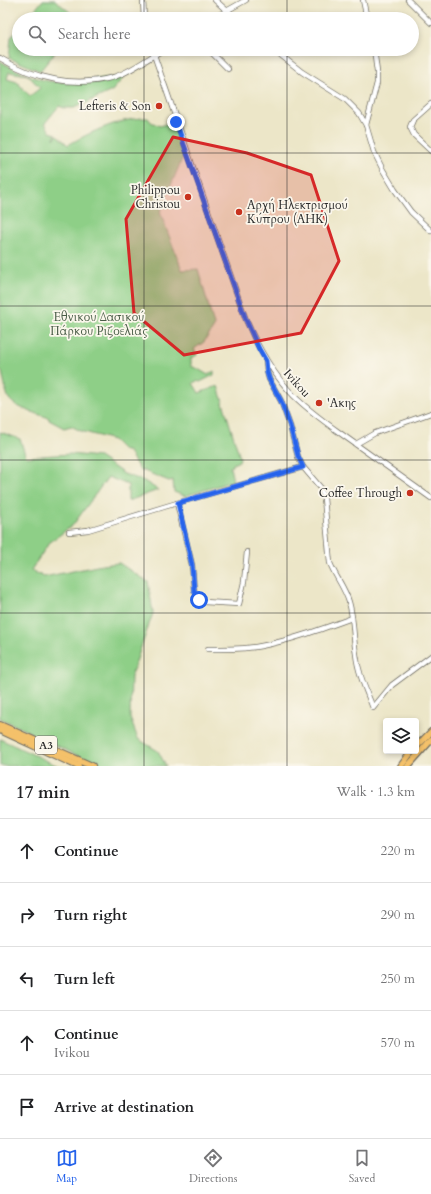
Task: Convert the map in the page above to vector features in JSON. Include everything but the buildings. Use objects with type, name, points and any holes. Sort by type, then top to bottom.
[{"type":"highway","name":"A3","points":[[0,725],[92,766]]},
{"type":"highway","name":"A3","points":[[0,730],[77,766]]},
{"type":"main road","points":[[419,744],[431,732]]},
{"type":"main road","points":[[408,766],[431,740]]},
{"type":"main road","points":[[401,766],[410,754]]},
{"type":"street","points":[[143,0],[144,12]]},
{"type":"street","points":[[215,0],[227,10]]},
{"type":"street","points":[[224,12],[246,0]]},
{"type":"street","points":[[363,0],[366,12]]},
{"type":"street","points":[[408,0],[431,23]]},
{"type":"street","points":[[0,58],[24,70],[50,79],[90,82],[115,77],[152,56]]},
{"type":"street","name":"Ivikou","points":[[154,56],[246,320],[266,361],[284,385],[298,400],[323,420],[431,498]]},
{"type":"street","points":[[215,56],[228,69]]},
{"type":"street","points":[[282,56],[298,69],[345,99],[359,113],[366,124],[374,152],[383,170],[412,212],[431,231]]},
{"type":"street","points":[[366,124],[377,83],[375,56]]},
{"type":"street","points":[[431,104],[413,120],[410,127],[414,135],[431,151]]},
{"type":"street","points":[[266,361],[269,379],[281,401],[290,426],[298,456],[303,467],[320,487],[324,498],[330,563],[350,602],[356,655],[360,675],[373,708],[392,685],[431,656]]},
{"type":"street","points":[[356,444],[375,433],[431,413]]},
{"type":"street","points":[[68,532],[88,530],[303,467]]},
{"type":"street","points":[[178,503],[192,565],[194,590],[199,600],[204,602],[239,604],[244,582],[247,552]]},
{"type":"street","points":[[208,649],[237,649],[281,642],[352,618]]},
{"type":"highlighted area","points":[[173,137],[247,153],[311,175],[339,261],[301,333],[184,355],[134,313],[126,219]]},
{"type":"green space","points":[[43,0],[55,0],[70,12],[33,12]]},
{"type":"green space","points":[[12,36],[12,56],[52,56],[40,71],[9,58]]},
{"type":"green space","name":"Εθνικού Δασικού Πάρκου Ριζοελιάς","points":[[0,61],[42,80],[56,82],[124,77],[112,91],[74,108],[64,108],[59,106],[45,123],[50,132],[56,134],[54,139],[57,135],[68,145],[96,130],[128,120],[148,118],[151,122],[160,126],[172,122],[184,154],[160,212],[182,270],[198,269],[214,325],[204,342],[194,349],[197,355],[191,358],[191,366],[208,375],[214,371],[214,375],[200,382],[197,381],[193,383],[199,393],[218,386],[240,458],[239,461],[230,467],[233,481],[185,496],[174,492],[173,480],[169,481],[139,469],[129,452],[123,450],[113,440],[81,431],[71,426],[64,428],[49,420],[49,418],[15,404],[8,397],[2,372],[0,370]],"holes":[[[9,72],[28,75],[40,88],[30,96],[17,82],[7,79]]]},
{"type":"green space","points":[[0,432],[20,439],[26,457],[70,454],[99,457],[124,474],[144,481],[158,490],[128,501],[128,485],[108,477],[73,525],[49,543],[31,570],[44,577],[119,563],[148,582],[153,613],[131,676],[130,718],[138,739],[158,751],[166,766],[103,766],[72,753],[0,718]]},
{"type":"green space","points":[[0,739],[58,766],[0,766]]},
{"type":"place","name":"Lefteris & Son","points":[[159,106]]},
{"type":"place","name":"Philippou Christou","points":[[188,197]]},
{"type":"place","name":"Αρχή Ηλεκτρισμού Κύπρου (ΑΗΚ)","points":[[239,212]]},
{"type":"place","name":"'Ακης","points":[[319,403]]},
{"type":"place","name":"Coffee Through","points":[[410,493]]},
{"type":"route","points":[[176,122],[250,331],[266,361],[269,379],[281,401],[290,426],[298,456],[303,467],[178,503],[192,565],[194,590],[199,600]]}]
